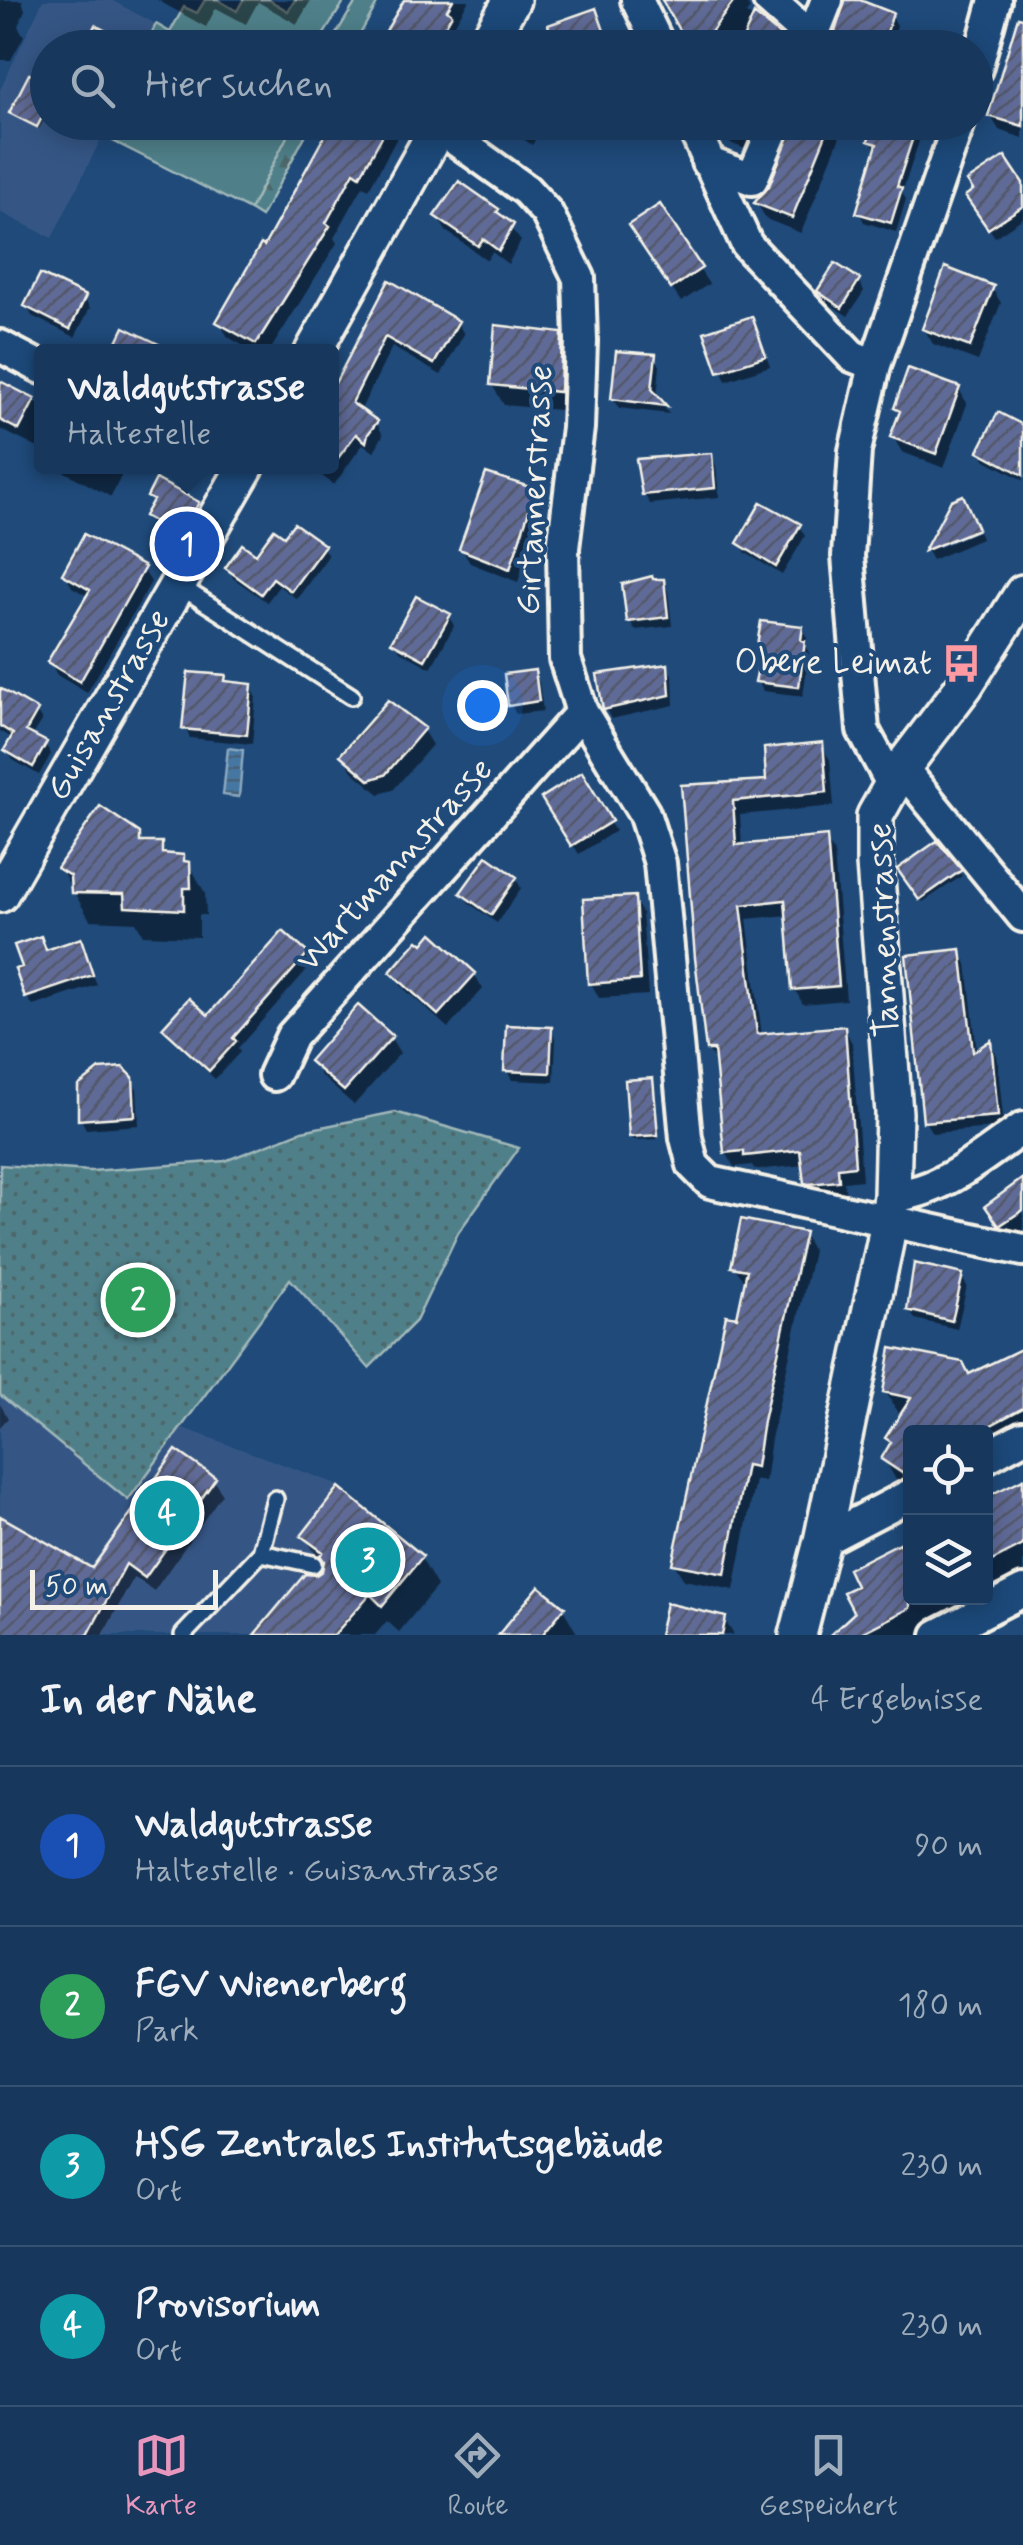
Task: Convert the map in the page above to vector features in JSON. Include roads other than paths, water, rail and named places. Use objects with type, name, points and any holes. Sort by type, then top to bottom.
[{"type":"street","points":[[494,30],[512,0]]},
{"type":"street","points":[[637,0],[651,30]]},
{"type":"street","points":[[770,0],[799,30]]},
{"type":"street","points":[[815,30],[827,0]]},
{"type":"street","points":[[987,30],[995,0]]},
{"type":"street","points":[[317,344],[432,140]]},
{"type":"street","name":"Girtannerstrasse","points":[[460,140],[526,190],[547,213],[579,278],[578,428],[563,548],[565,659],[582,712],[632,789],[654,838],[662,877],[686,1138],[693,1165],[710,1182],[891,1209],[1023,1250]]},
{"type":"street","points":[[698,140],[747,245],[852,356],[876,365]]},
{"type":"street","points":[[707,162],[752,179],[768,140]]},
{"type":"street","name":"Tannenstrasse","points":[[798,1635],[822,1541],[891,1209],[894,1114],[874,836],[875,816],[897,776],[863,730],[848,556],[856,451],[876,365],[953,140]]},
{"type":"street","points":[[0,346],[34,364]]},
{"type":"street","name":"Guisanstrasse","points":[[0,894],[178,585],[236,474]]},
{"type":"street","points":[[1018,897],[897,776],[965,685],[1023,593]]},
{"type":"street","name":"Wartmannstrasse","points":[[274,1075],[292,1036],[582,712]]},
{"type":"street","points":[[891,1209],[910,1195],[942,1183],[1023,1128]]},
{"type":"street","points":[[993,1452],[1023,1437]]},
{"type":"street","points":[[822,1541],[903,1499]]},
{"type":"street","points":[[938,1635],[1023,1591]]},
{"type":"lane","points":[[178,585],[350,696]]},
{"type":"lane","points":[[184,1635],[266,1555],[275,1498]]},
{"type":"lane","points":[[266,1555],[313,1564]]},
{"type":"place","name":"Waldgutstrasse","points":[[187,544]]},
{"type":"place","name":"Obere Leimat","points":[[962,663]]},
{"type":"place","name":"FGV Wienerberg","points":[[138,1300]]},
{"type":"place","name":"Provisorium","points":[[167,1513]]},
{"type":"place","name":"HSG Zentrales Institutsgebäude","points":[[368,1560]]}]
